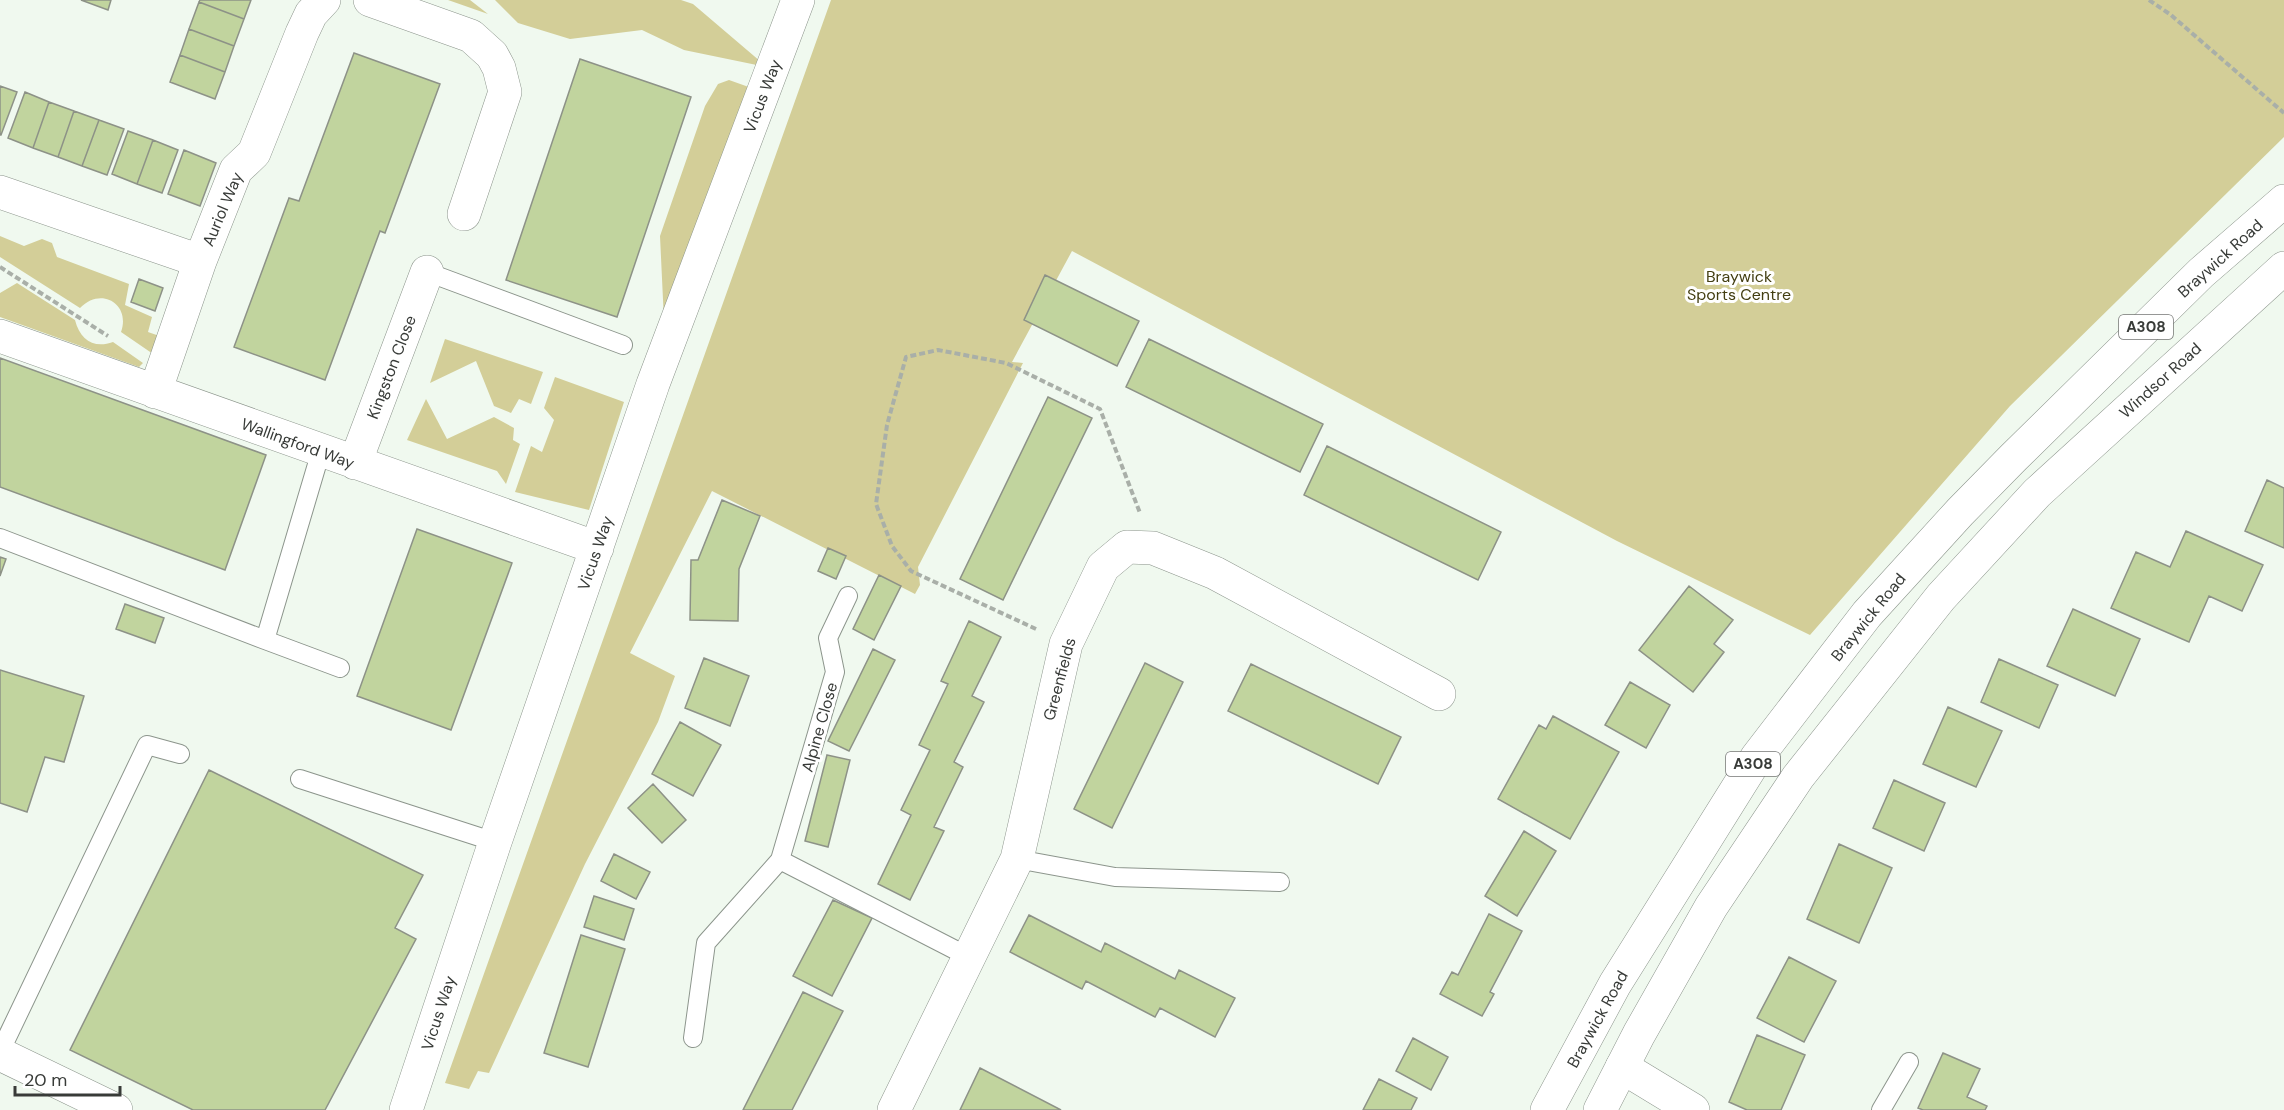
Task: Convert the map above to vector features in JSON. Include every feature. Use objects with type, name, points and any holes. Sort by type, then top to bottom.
[{"type":"street","points":[[370,0],[471,36],[492,55],[499,68],[505,92],[464,214]]},
{"type":"street","name":"Vicus Way","points":[[406,1110],[495,842],[653,384],[798,0]]},
{"type":"street","name":"Auriol Way","points":[[155,392],[200,261],[236,170],[254,153],[302,33],[311,14],[322,1]]},
{"type":"street","points":[[0,192],[200,261]]},
{"type":"street","name":"Braywick Road","points":[[1547,1110],[1615,984],[1757,757],[1867,614],[1960,512],[2021,450],[2201,273],[2284,201]]},
{"type":"street","name":"Windsor Road","points":[[1622,1067],[1711,907],[1798,777],[1941,597],[2037,493],[2284,268]]},
{"type":"street","name":"Kingston Close","points":[[355,463],[427,272]]},
{"type":"street","name":"Wallingford Way","points":[[0,336],[597,548]]},
{"type":"street","name":"Greenfields","points":[[894,1110],[971,958],[1017,859],[1066,644],[1103,567],[1127,547],[1153,548],[1215,573],[1439,694]]},
{"type":"street","points":[[0,1053],[116,1110]]},
{"type":"street","points":[[1622,1067],[1693,1110]]},
{"type":"street","name":"A308","points":[[1600,1110],[1622,1067]]},
{"type":"lane","points":[[427,272],[623,345]]},
{"type":"lane","points":[[266,640],[321,451]]},
{"type":"lane","points":[[0,538],[340,668]]},
{"type":"lane","name":"Alpine Close","points":[[693,1038],[706,943],[780,860],[835,672],[828,638],[848,596]]},
{"type":"lane","points":[[0,1053],[147,745],[180,754]]},
{"type":"lane","points":[[300,779],[495,842]]},
{"type":"lane","points":[[1017,859],[1115,877],[1280,882]]},
{"type":"lane","points":[[780,860],[971,958]]},
{"type":"lane","points":[[1881,1110],[1909,1062]]},
{"type":"path","points":[[2148,0],[2171,15],[2284,112]]},
{"type":"path","points":[[0,267],[114,340]]},
{"type":"path","points":[[1066,644],[910,571],[892,546],[876,504],[887,425],[906,357],[938,350],[1006,363],[1100,409],[1153,548]]},
{"type":"green space","points":[[448,0],[470,0],[488,14]]},
{"type":"green space","points":[[495,0],[681,0],[693,4],[767,67],[684,50],[642,30],[570,39],[518,23]]},
{"type":"green space","name":"Braywick Sports Centre","points":[[831,0],[2284,0],[2284,137],[2010,406],[1810,635],[1617,541],[1072,251],[1012,362],[1023,363],[918,567],[920,585],[915,594],[712,491],[630,653],[675,676],[658,722],[585,864],[489,1073],[478,1071],[469,1089],[445,1083]]},
{"type":"green space","points":[[729,80],[760,91],[664,321],[660,236],[705,106],[718,84]]},
{"type":"green space","points":[[0,236],[24,246],[42,239],[52,243],[57,257],[129,284],[125,305],[152,317],[148,332],[168,339],[156,356],[121,332],[122,313],[112,301],[97,299],[80,308],[0,257]]},
{"type":"green space","points":[[17,283],[75,320],[84,338],[100,344],[113,342],[143,363],[139,367],[0,317],[0,293]]},
{"type":"green space","points":[[445,339],[543,372],[531,404],[519,399],[511,413],[494,406],[476,361],[430,383]]},
{"type":"green space","points":[[555,377],[624,402],[589,510],[515,492],[531,446],[542,452],[554,420],[544,408]]},
{"type":"green space","points":[[426,399],[447,439],[494,417],[514,428],[513,440],[520,444],[506,484],[497,471],[407,440]]},
{"type":"building","points":[[81,0],[111,0],[108,10]]},
{"type":"building","points":[[200,0],[251,0],[244,19],[199,2]]},
{"type":"building","points":[[199,2],[244,19],[234,46],[189,29]]},
{"type":"building","points":[[189,29],[234,46],[225,72],[180,55]]},
{"type":"building","points":[[354,53],[440,84],[385,233],[380,231],[325,380],[234,347],[289,198],[299,201]]},
{"type":"building","points":[[180,55],[225,72],[215,99],[170,82]]},
{"type":"building","points":[[580,59],[691,97],[617,317],[506,280]]},
{"type":"building","points":[[0,86],[17,92],[1,135],[0,135]]},
{"type":"building","points":[[25,92],[49,102],[33,148],[8,138]]},
{"type":"building","points":[[49,102],[74,111],[58,157],[33,148]]},
{"type":"building","points":[[74,111],[99,120],[82,166],[58,157]]},
{"type":"building","points":[[99,120],[124,129],[107,175],[82,166]]},
{"type":"building","points":[[128,131],[153,140],[137,184],[112,174]]},
{"type":"building","points":[[153,140],[178,150],[162,193],[137,184]]},
{"type":"building","points":[[184,150],[216,163],[200,206],[168,194]]},
{"type":"building","points":[[1045,275],[1139,321],[1117,366],[1024,320]]},
{"type":"building","points":[[139,279],[163,288],[155,311],[131,302]]},
{"type":"building","points":[[1149,339],[1323,424],[1300,472],[1126,387]]},
{"type":"building","points":[[0,358],[266,455],[225,570],[0,487]]},
{"type":"building","points":[[1048,397],[1092,418],[1003,600],[960,579]]},
{"type":"building","points":[[1327,446],[1501,532],[1478,580],[1304,495]]},
{"type":"building","points":[[2267,480],[2284,488],[2284,548],[2245,531]]},
{"type":"building","points":[[722,500],[760,516],[739,569],[738,621],[690,620],[691,560],[698,560]]},
{"type":"building","points":[[417,529],[512,563],[451,730],[357,696]]},
{"type":"building","points":[[2186,531],[2263,565],[2242,611],[2209,596],[2189,642],[2111,608],[2136,552],[2170,567]]},
{"type":"building","points":[[828,548],[846,556],[836,579],[818,571]]},
{"type":"building","points":[[0,557],[6,559],[0,576]]},
{"type":"building","points":[[879,575],[901,586],[874,640],[853,629]]},
{"type":"building","points":[[1689,586],[1733,620],[1714,644],[1724,652],[1693,692],[1639,650]]},
{"type":"building","points":[[125,604],[164,618],[155,643],[116,629]]},
{"type":"building","points":[[2073,609],[2140,639],[2115,696],[2047,666]]},
{"type":"building","points":[[969,621],[1001,637],[972,696],[984,702],[954,762],[963,767],[934,827],[944,831],[910,900],[878,884],[911,815],[901,810],[930,750],[919,745],[948,684],[941,681]]},
{"type":"building","points":[[873,649],[895,660],[849,751],[828,741]]},
{"type":"building","points":[[704,658],[749,676],[730,726],[685,708]]},
{"type":"building","points":[[1999,659],[2058,685],[2039,728],[1981,702]]},
{"type":"building","points":[[1145,663],[1183,682],[1112,828],[1074,809]]},
{"type":"building","points":[[1251,664],[1401,737],[1378,784],[1228,711]]},
{"type":"building","points":[[0,670],[84,696],[64,762],[45,757],[27,812],[0,803]]},
{"type":"building","points":[[1630,682],[1670,705],[1646,748],[1605,725]]},
{"type":"building","points":[[1948,707],[2002,731],[1976,787],[1923,764]]},
{"type":"building","points":[[1553,716],[1619,752],[1570,839],[1498,799],[1539,725],[1546,729]]},
{"type":"building","points":[[680,722],[721,745],[693,796],[652,774]]},
{"type":"building","points":[[827,755],[850,760],[828,847],[805,841]]},
{"type":"building","points":[[209,770],[423,875],[395,928],[416,939],[325,1110],[193,1110],[70,1050]]},
{"type":"building","points":[[1894,780],[1945,803],[1924,851],[1873,828]]},
{"type":"building","points":[[653,784],[686,820],[662,843],[628,808]]},
{"type":"building","points":[[1524,831],[1556,851],[1517,916],[1485,896]]},
{"type":"building","points":[[1839,844],[1892,868],[1859,943],[1807,919]]},
{"type":"building","points":[[614,854],[650,872],[636,899],[601,881]]},
{"type":"building","points":[[594,896],[634,909],[624,940],[584,927]]},
{"type":"building","points":[[833,900],[872,918],[832,996],[793,976]]},
{"type":"building","points":[[1489,914],[1522,931],[1490,992],[1494,994],[1482,1016],[1440,994],[1452,972],[1458,975]]},
{"type":"building","points":[[1029,915],[1101,952],[1105,943],[1175,979],[1179,970],[1235,998],[1215,1037],[1160,1008],[1155,1017],[1086,981],[1082,989],[1010,952]]},
{"type":"building","points":[[581,935],[625,949],[588,1067],[544,1053]]},
{"type":"building","points":[[1789,957],[1836,981],[1804,1042],[1757,1018]]},
{"type":"building","points":[[803,992],[843,1011],[792,1110],[743,1110]]},
{"type":"building","points":[[1757,1035],[1805,1055],[1781,1110],[1747,1110],[1729,1102]]},
{"type":"building","points":[[1413,1038],[1448,1057],[1431,1090],[1396,1071]]},
{"type":"building","points":[[1943,1053],[1980,1069],[1967,1097],[1987,1106],[1985,1110],[1923,1110],[1918,1108]]},
{"type":"building","points":[[980,1068],[1061,1110],[960,1110]]},
{"type":"building","points":[[1379,1079],[1417,1098],[1411,1110],[1363,1110]]}]
